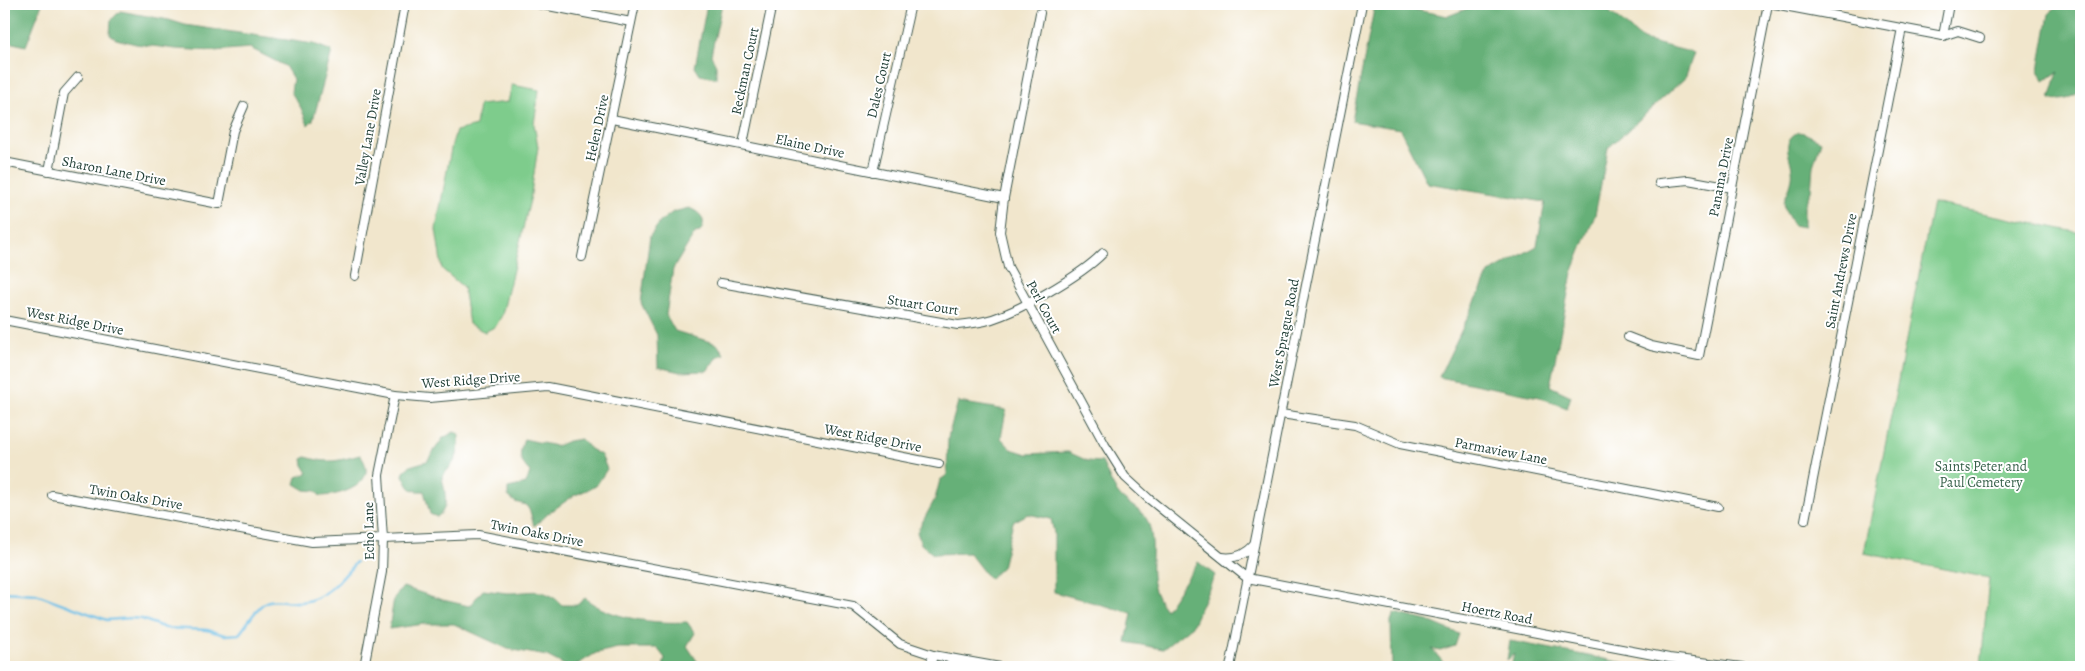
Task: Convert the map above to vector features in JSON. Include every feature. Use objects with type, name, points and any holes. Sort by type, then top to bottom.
[{"type":"street","name":"Valley Lane Drive","points":[[355,276],[404,4]]},
{"type":"street","points":[[538,4],[631,22]]},
{"type":"street","name":"Helen Drive","points":[[582,257],[635,4]]},
{"type":"street","name":"Reckman Court","points":[[743,144],[772,4]]},
{"type":"street","name":"Dales Court","points":[[873,172],[911,4]]},
{"type":"street","name":"West Sprague Road","points":[[1230,667],[1362,4]]},
{"type":"street","name":"Panama Drive","points":[[1628,337],[1652,346],[1699,356],[1768,4]]},
{"type":"street","points":[[1774,4],[1810,7],[1943,36],[1958,31],[1980,38]]},
{"type":"street","points":[[1943,36],[1949,4]]},
{"type":"street","name":"Perl Court","points":[[1040,13],[1004,198],[1000,232],[1008,267],[1105,445],[1125,477],[1149,499],[1248,578]]},
{"type":"street","name":"Saint Andrews Drive","points":[[1805,520],[1902,28]]},
{"type":"street","points":[[49,171],[64,93],[78,77]]},
{"type":"street","name":"Sharon Lane Drive","points":[[4,162],[219,204],[233,131],[244,106]]},
{"type":"street","name":"Elaine Drive","points":[[612,119],[1004,198]]},
{"type":"street","points":[[1659,183],[1688,180],[1732,188]]},
{"type":"street","name":"Stuart Court","points":[[721,283],[958,325],[986,321],[1028,302],[1091,265],[1102,253]]},
{"type":"street","name":"West Ridge Drive","points":[[4,320],[395,395],[430,398],[548,387],[939,464]]},
{"type":"street","name":"Echo Lane","points":[[364,667],[382,572],[383,539],[379,475],[395,395]]},
{"type":"street","name":"Parmaview Lane","points":[[1281,414],[1355,425],[1400,444],[1718,506]]},
{"type":"street","name":"Twin Oaks Drive","points":[[52,495],[312,542],[478,535],[853,606],[900,644],[932,655],[1000,667]]},
{"type":"street","points":[[1220,556],[1238,556],[1247,553],[1255,545]]},
{"type":"street","name":"Hoertz Road","points":[[1248,578],[1669,658],[1742,667]]},
{"type":"street","points":[[930,667],[932,655]]},
{"type":"green space","points":[[4,4],[42,4],[26,46],[4,41]]},
{"type":"green space","points":[[707,4],[722,4],[711,55],[716,65],[716,78],[700,75],[695,67]]},
{"type":"green space","points":[[1375,4],[1385,4],[1448,16],[1479,4],[1576,4],[1606,9],[1643,40],[1694,53],[1685,78],[1608,148],[1595,215],[1572,273],[1550,386],[1571,396],[1567,408],[1539,397],[1439,377],[1489,273],[1537,246],[1545,202],[1427,183],[1400,129],[1352,121]]},
{"type":"green space","points":[[2057,6],[2081,6],[2081,91],[2067,99],[2050,99],[2058,72],[2044,81],[2039,70],[2049,14]]},
{"type":"green space","points":[[120,11],[169,20],[185,25],[314,44],[332,51],[313,120],[308,125],[301,108],[291,92],[293,79],[285,66],[250,48],[214,51],[176,49],[136,44],[116,39],[110,35],[111,20]]},
{"type":"green space","points":[[512,85],[539,90],[534,124],[538,147],[530,200],[502,315],[496,326],[485,332],[469,324],[463,287],[442,269],[436,229],[456,131],[476,126],[479,105],[508,102]]},
{"type":"green space","points":[[1798,132],[1821,141],[1813,166],[1811,191],[1804,206],[1804,227],[1793,225],[1784,205],[1792,178],[1788,152],[1789,141]]},
{"type":"green space","name":"Saints Peter and Paul Cemetery","points":[[1933,203],[2081,233],[2081,667],[1981,667],[1989,578],[1864,553]]},
{"type":"green space","points":[[689,208],[702,217],[703,224],[700,232],[695,233],[673,269],[666,315],[675,331],[717,344],[724,354],[717,357],[707,371],[680,372],[658,367],[657,335],[641,303],[650,236],[661,221],[673,212]]},
{"type":"green space","points":[[958,402],[1006,410],[1001,438],[1011,449],[1027,454],[1068,452],[1088,461],[1102,462],[1117,492],[1143,514],[1148,522],[1151,534],[1154,587],[1158,598],[1166,610],[1198,562],[1215,575],[1192,626],[1163,649],[1126,642],[1132,613],[1054,592],[1054,533],[1051,519],[1028,514],[1013,522],[1002,567],[989,579],[969,553],[933,554],[921,544],[917,532],[935,499],[940,480],[947,475],[948,437]]},
{"type":"green space","points":[[454,432],[459,434],[458,452],[454,462],[442,476],[445,504],[437,517],[430,514],[424,491],[413,490],[403,475],[410,466],[427,461],[443,438]]},
{"type":"green space","points":[[524,439],[556,446],[568,441],[581,439],[590,449],[601,455],[607,469],[596,486],[573,496],[534,526],[530,511],[526,505],[515,502],[508,496],[508,488],[526,484],[530,472],[523,464],[521,457]]},
{"type":"green space","points":[[360,455],[365,465],[366,473],[363,480],[348,490],[320,496],[316,491],[305,490],[295,484],[297,477],[308,473],[302,459],[306,457],[333,461]]},
{"type":"green space","points":[[403,587],[469,606],[483,590],[507,593],[543,592],[562,605],[577,605],[585,598],[607,611],[633,619],[687,622],[695,633],[687,646],[701,667],[663,667],[665,658],[657,648],[618,648],[596,653],[573,667],[568,667],[547,656],[508,649],[454,624],[424,624],[389,629],[394,598]]},
{"type":"green space","points":[[1394,613],[1428,621],[1459,634],[1455,646],[1440,651],[1432,649],[1447,667],[1392,667],[1391,621]]},
{"type":"green space","points":[[1510,641],[1625,663],[1625,667],[1511,667],[1514,654],[1507,660]]},
{"type":"waterway","points":[[4,592],[36,594],[107,620],[142,619],[165,628],[207,630],[225,635],[239,634],[263,604],[271,601],[301,602],[318,597],[332,588],[356,562]]}]
